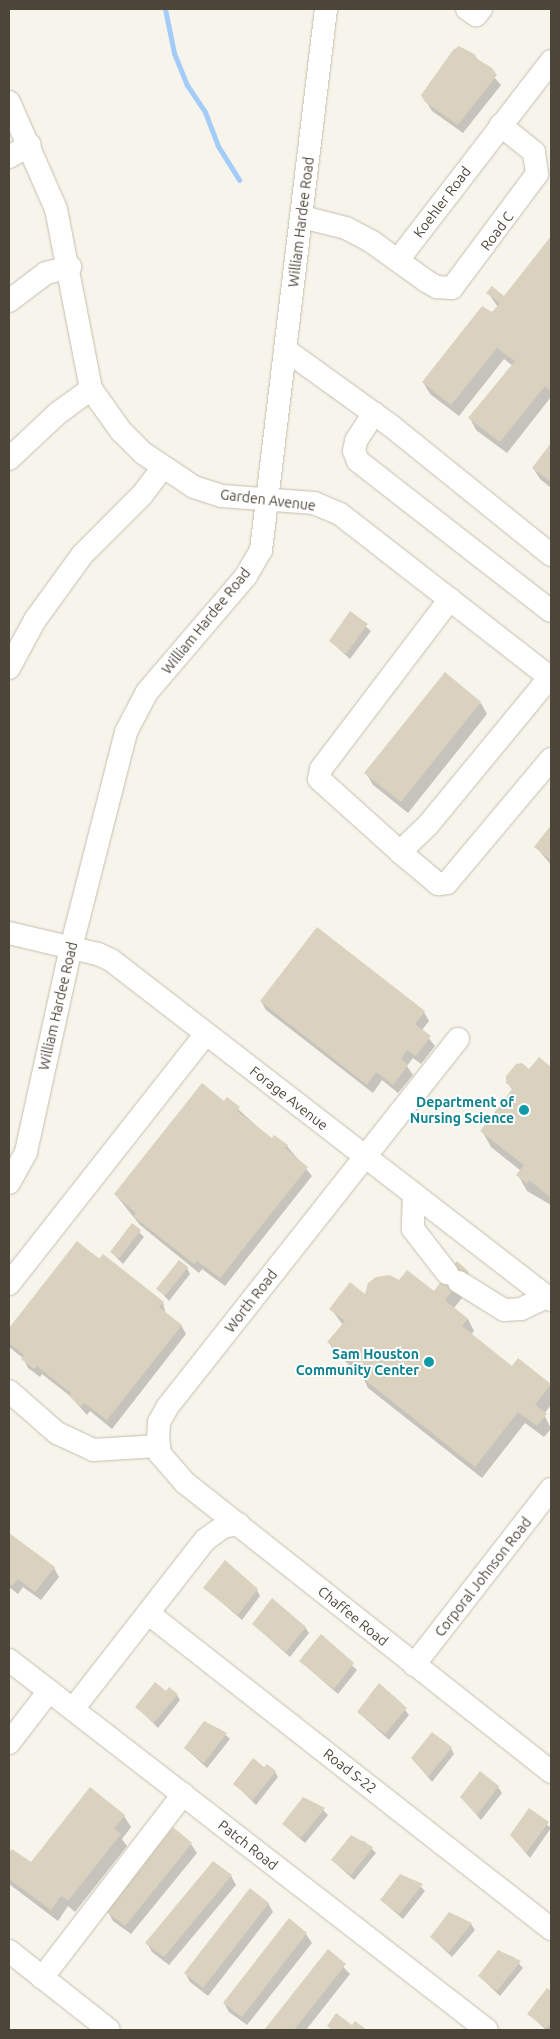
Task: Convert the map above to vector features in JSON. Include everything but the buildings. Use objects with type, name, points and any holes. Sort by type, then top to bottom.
[{"type":"street","name":"William Hardee Road","points":[[9,1183],[26,1152],[71,948],[132,718],[148,692],[246,576],[261,550],[269,498],[326,9]]},
{"type":"street","points":[[467,9],[476,15],[481,9]]},
{"type":"street","name":"Koehler Road","points":[[398,260],[551,61]]},
{"type":"street","name":"Garden Avenue","points":[[9,102],[30,145],[56,209],[70,267],[91,389],[121,431],[162,468],[194,487],[222,496],[269,498],[314,503],[340,514],[551,677]]},
{"type":"street","name":"Road C","points":[[398,260],[437,287],[452,288],[528,190],[537,174],[534,152],[500,125]]},
{"type":"street","points":[[9,157],[30,145]]},
{"type":"street","points":[[302,217],[346,228],[398,260]]},
{"type":"street","points":[[9,301],[46,273],[70,267]]},
{"type":"street","points":[[286,350],[374,413],[551,555]]},
{"type":"street","points":[[9,459],[58,413],[91,389]]},
{"type":"street","points":[[374,413],[356,441],[354,452],[358,461],[551,611]]},
{"type":"street","points":[[9,668],[35,620],[82,555],[142,495],[162,468]]},
{"type":"street","points":[[450,599],[321,768],[320,779],[438,884],[447,883],[551,758]]},
{"type":"street","points":[[400,852],[428,825],[551,677]]},
{"type":"street","name":"Forage Avenue","points":[[9,933],[71,948],[110,960],[549,1298]]},
{"type":"street","points":[[9,1284],[206,1034]]},
{"type":"street","name":"Worth Road","points":[[160,1450],[159,1422],[168,1406],[458,1039]]},
{"type":"street","points":[[414,1194],[413,1229],[453,1278],[504,1310],[521,1309],[549,1298]]},
{"type":"street","points":[[9,1391],[57,1433],[93,1450],[160,1450]]},
{"type":"street","name":"Chaffee Road","points":[[160,1450],[184,1482],[551,1772]]},
{"type":"street","name":"Corporal Johnson Road","points":[[414,1664],[551,1489]]},
{"type":"street","points":[[73,1709],[149,1614],[204,1540],[223,1527],[239,1524]]},
{"type":"street","name":"Road S-22","points":[[149,1614],[551,1929]]},
{"type":"street","name":"Patch Road","points":[[9,1660],[487,2030]]},
{"type":"street","points":[[9,1743],[49,1691]]},
{"type":"street","points":[[42,1978],[183,1794]]},
{"type":"street","points":[[9,1951],[109,2030]]},
{"type":"waterway","points":[[165,9],[174,53],[187,85],[205,112],[218,146],[239,180]]},
{"type":"place","name":"Department of Nursing Science","points":[[524,1110]]},
{"type":"place","name":"Sam Houston Community Center","points":[[429,1362]]}]
